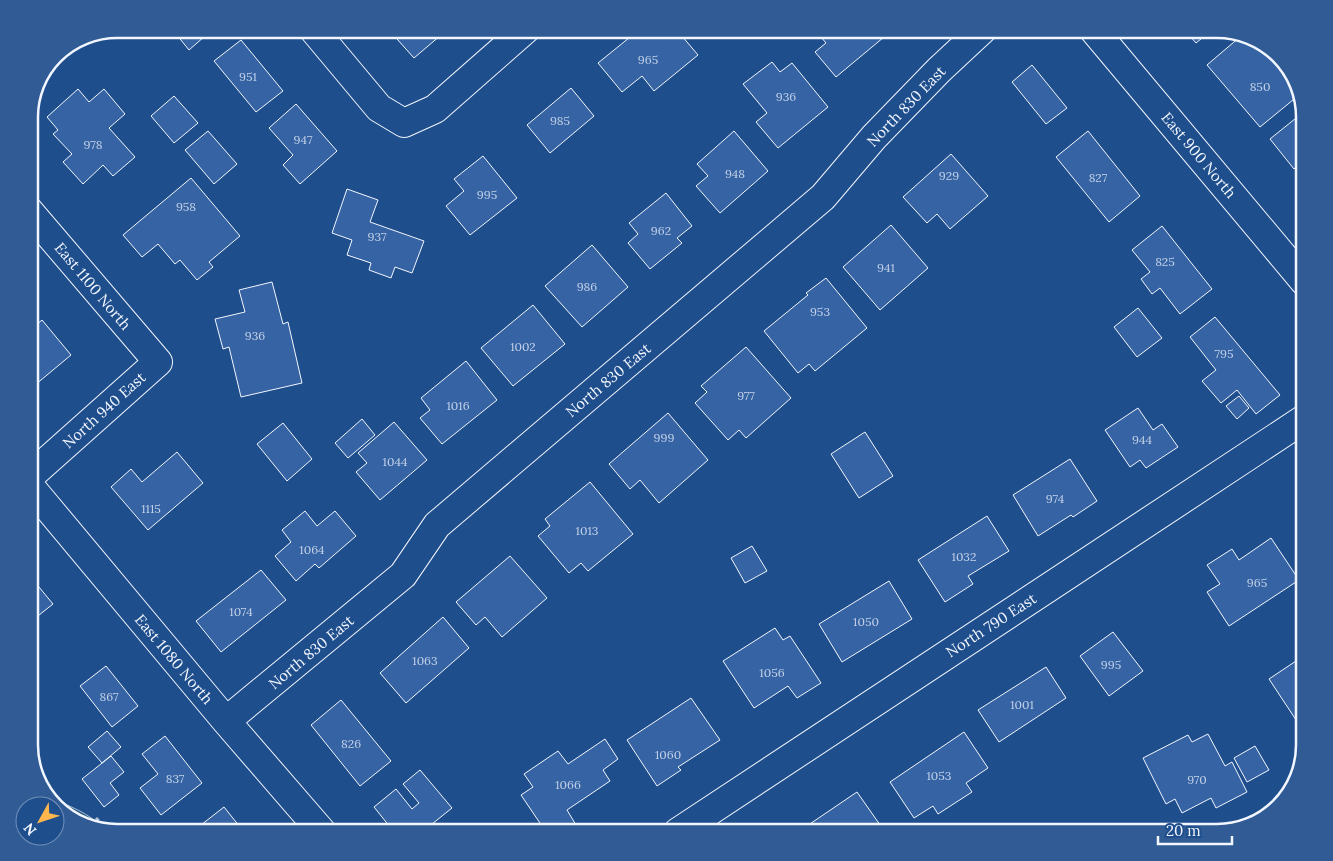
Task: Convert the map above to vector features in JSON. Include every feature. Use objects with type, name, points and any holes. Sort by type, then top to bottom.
[{"type":"street","points":[[320,37],[379,108],[404,123],[434,109],[517,37]]},
{"type":"street","name":"North 830 East","points":[[226,721],[403,575],[437,525],[823,197],[874,137],[939,70],[974,37]]},
{"type":"street","name":"East 900 North","points":[[1100,37],[1296,271]]},
{"type":"street","name":"East 1100 North","points":[[38,222],[158,362]]},
{"type":"street","name":"North 940 East","points":[[38,469],[158,362]]},
{"type":"street","name":"North 790 East","points":[[690,824],[1296,423]]},
{"type":"street","name":"East 1080 North","points":[[38,496],[226,721],[315,824]]},
{"type":"path","points":[[96,818],[99,822]]},
{"type":"shaded area","points":[[67,805],[92,820],[72,810]]},
{"type":"building","points":[[178,37],[204,37],[189,50]]},
{"type":"building","points":[[395,37],[439,37],[414,58]]},
{"type":"building","points":[[630,37],[683,37],[698,55],[654,91],[642,76],[622,92],[598,63]]},
{"type":"building","points":[[821,37],[884,37],[836,77],[815,52],[826,43]]},
{"type":"building","points":[[1191,37],[1203,37],[1196,43]]},
{"type":"building","points":[[241,40],[283,91],[256,112],[214,61]]},
{"type":"building","points":[[1237,40],[1261,51],[1276,64],[1287,81],[1294,99],[1260,127],[1207,65]]},
{"type":"building","points":[[772,62],[780,72],[792,63],[828,107],[778,148],[756,122],[767,113],[743,84]]},
{"type":"building","points":[[1032,65],[1067,108],[1046,124],[1012,82]]},
{"type":"building","points":[[571,88],[594,116],[550,153],[527,125]]},
{"type":"building","points":[[78,89],[89,102],[104,89],[125,114],[109,128],[135,157],[113,176],[103,165],[83,184],[63,162],[72,154],[53,134],[58,130],[47,117]]},
{"type":"building","points":[[174,96],[198,123],[174,143],[151,116]]},
{"type":"building","points":[[296,104],[337,151],[300,184],[283,165],[293,155],[269,128]]},
{"type":"building","points":[[1296,118],[1296,167],[1294,169],[1270,139]]},
{"type":"building","points":[[208,131],[237,164],[214,184],[185,150]]},
{"type":"building","points":[[734,131],[768,171],[720,213],[696,186],[708,176],[697,164]]},
{"type":"building","points":[[1088,131],[1140,196],[1109,222],[1056,157]]},
{"type":"building","points":[[951,154],[988,196],[950,229],[937,214],[927,223],[903,197]]},
{"type":"building","points":[[483,156],[517,198],[470,235],[446,206],[464,191],[454,179]]},
{"type":"building","points":[[191,178],[240,236],[209,262],[213,267],[197,280],[180,260],[175,264],[158,244],[142,257],[123,235]]},
{"type":"building","points":[[347,189],[378,200],[370,222],[424,241],[412,273],[395,267],[391,278],[369,270],[371,263],[347,255],[352,240],[332,233]]},
{"type":"building","points":[[666,193],[692,226],[677,238],[682,243],[650,269],[628,243],[638,234],[629,223]]},
{"type":"building","points":[[891,225],[928,268],[880,310],[843,267]]},
{"type":"building","points":[[1162,226],[1212,289],[1180,314],[1160,288],[1152,294],[1141,279],[1150,272],[1132,250]]},
{"type":"building","points":[[592,245],[628,287],[582,327],[545,286]]},
{"type":"building","points":[[826,278],[867,328],[815,371],[809,364],[798,373],[764,331],[808,295],[806,293]]},
{"type":"building","points":[[272,282],[283,324],[288,322],[302,383],[241,397],[229,347],[223,349],[215,319],[245,312],[239,290]]},
{"type":"building","points":[[533,305],[565,344],[513,386],[481,348]]},
{"type":"building","points":[[1138,308],[1162,338],[1137,357],[1114,327]]},
{"type":"building","points":[[1215,317],[1280,395],[1256,414],[1237,390],[1221,403],[1202,381],[1216,370],[1190,337]]},
{"type":"building","points":[[42,320],[71,355],[38,382],[38,323]]},
{"type":"building","points":[[746,347],[791,398],[746,438],[739,430],[728,440],[695,403],[707,392],[701,386]]},
{"type":"building","points":[[466,361],[497,400],[442,444],[420,418],[430,410],[421,398]]},
{"type":"building","points":[[1239,396],[1249,408],[1237,419],[1226,406]]},
{"type":"building","points":[[1138,408],[1153,430],[1162,424],[1178,447],[1146,468],[1140,460],[1130,467],[1105,430]]},
{"type":"building","points":[[668,413],[708,460],[659,503],[640,480],[630,489],[609,464]]},
{"type":"building","points":[[362,419],[375,435],[348,458],[335,443]]},
{"type":"building","points":[[394,422],[427,460],[380,500],[356,472],[367,463],[358,453]]},
{"type":"building","points":[[283,423],[312,459],[287,481],[257,444]]},
{"type":"building","points":[[865,432],[893,476],[859,498],[831,454]]},
{"type":"building","points":[[177,452],[203,483],[148,530],[111,487],[131,469],[142,482]]},
{"type":"building","points":[[1070,459],[1097,501],[1073,517],[1071,515],[1038,536],[1013,495]]},
{"type":"building","points":[[590,482],[633,534],[588,571],[581,563],[569,573],[538,536],[550,526],[545,519]]},
{"type":"building","points":[[305,511],[317,526],[335,511],[356,536],[319,568],[315,564],[296,581],[275,556],[291,542],[282,530]]},
{"type":"building","points":[[987,516],[1009,551],[968,576],[973,584],[945,602],[918,560]]},
{"type":"building","points":[[1271,538],[1296,576],[1296,582],[1229,626],[1207,592],[1220,584],[1207,565],[1232,549],[1239,560]]},
{"type":"building","points":[[752,546],[767,571],[745,583],[731,558]]},
{"type":"building","points":[[510,556],[547,598],[502,637],[485,617],[476,625],[456,602]]},
{"type":"building","points":[[261,570],[286,600],[221,652],[196,621]]},
{"type":"building","points":[[889,581],[912,619],[842,662],[819,624]]},
{"type":"building","points":[[38,586],[53,604],[38,616]]},
{"type":"building","points":[[443,617],[469,648],[406,703],[380,673]]},
{"type":"building","points":[[775,628],[783,640],[790,636],[821,683],[797,698],[788,686],[754,708],[723,661]]},
{"type":"building","points":[[1113,632],[1143,671],[1109,696],[1080,656]]},
{"type":"building","points":[[1296,661],[1296,720],[1269,679]]},
{"type":"building","points":[[106,666],[138,706],[112,727],[80,686]]},
{"type":"building","points":[[1046,667],[1066,698],[999,742],[978,710]]},
{"type":"building","points":[[691,698],[720,740],[678,767],[681,770],[657,786],[627,740]]},
{"type":"building","points":[[341,700],[391,761],[360,786],[311,725]]},
{"type":"building","points":[[107,731],[121,747],[102,763],[88,747]]},
{"type":"building","points":[[964,732],[988,768],[966,783],[972,792],[938,814],[933,806],[914,818],[890,782]]},
{"type":"building","points":[[1208,734],[1225,766],[1232,762],[1247,792],[1216,808],[1211,798],[1182,813],[1175,799],[1166,804],[1143,758],[1188,735],[1192,742]]},
{"type":"building","points":[[165,736],[202,783],[161,815],[140,788],[158,774],[142,754]]},
{"type":"building","points":[[605,739],[618,759],[603,770],[610,781],[567,810],[575,824],[541,824],[521,795],[533,787],[524,774],[558,751],[568,764]]},
{"type":"building","points":[[1255,746],[1269,770],[1247,782],[1234,758]]},
{"type":"building","points":[[111,756],[124,772],[110,783],[119,795],[104,807],[82,779]]},
{"type":"building","points":[[420,770],[452,808],[432,824],[388,824],[374,807],[396,789],[412,809],[419,803],[403,784]]},
{"type":"building","points":[[857,792],[879,824],[810,824]]},
{"type":"building","points":[[224,807],[238,824],[202,824]]}]
